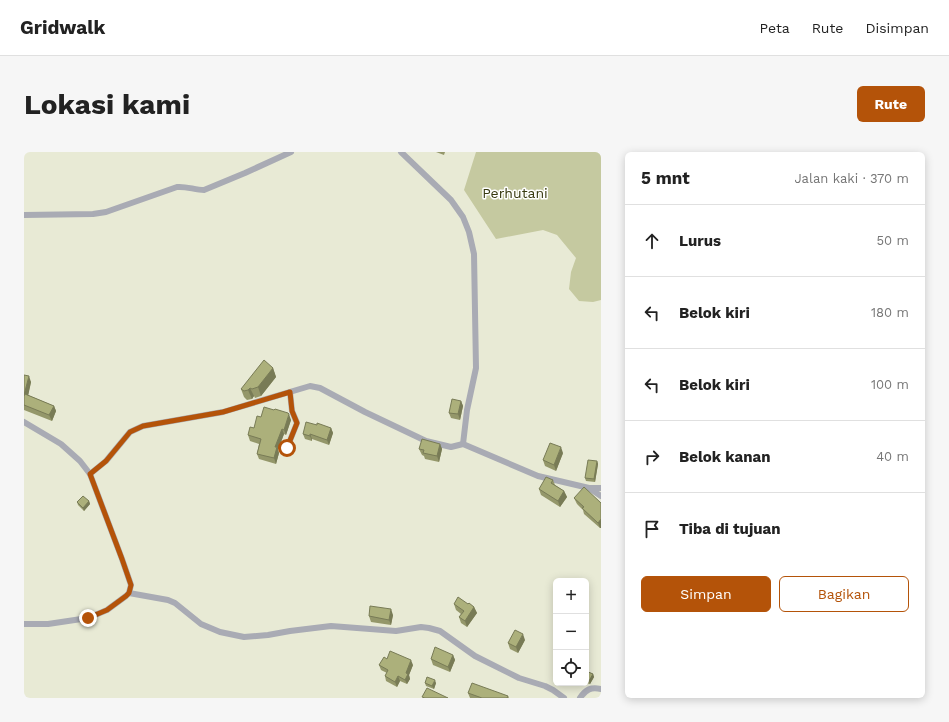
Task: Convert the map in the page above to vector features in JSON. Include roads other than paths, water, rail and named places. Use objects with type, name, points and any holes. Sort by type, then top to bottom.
[{"type":"street","points":[[24,215],[93,214],[106,212],[177,187],[184,186],[204,190],[291,152]]},
{"type":"street","points":[[401,152],[451,200],[463,217],[469,232],[474,254],[476,368],[467,410],[463,444]]},
{"type":"street","points":[[90,474],[106,461],[130,432],[143,426],[223,412],[310,386],[320,388],[364,412],[426,441],[451,446],[463,444],[538,476],[589,488],[601,488]]},
{"type":"street","points":[[287,448],[297,423],[292,411],[290,392]]},
{"type":"street","points":[[24,422],[61,444],[80,461],[90,474],[131,585],[129,593],[107,610],[88,618],[54,623],[24,624]]},
{"type":"street","points":[[589,488],[601,496]]},
{"type":"street","points":[[129,593],[168,600],[201,624],[220,632],[244,637],[331,626],[396,630],[422,627],[430,628],[440,631],[475,656],[518,678],[545,686],[564,698]]},
{"type":"street","points":[[580,698],[586,690],[590,688],[601,689]]},
{"type":"park label","name":"Perhutani","points":[[515,193]]}]
